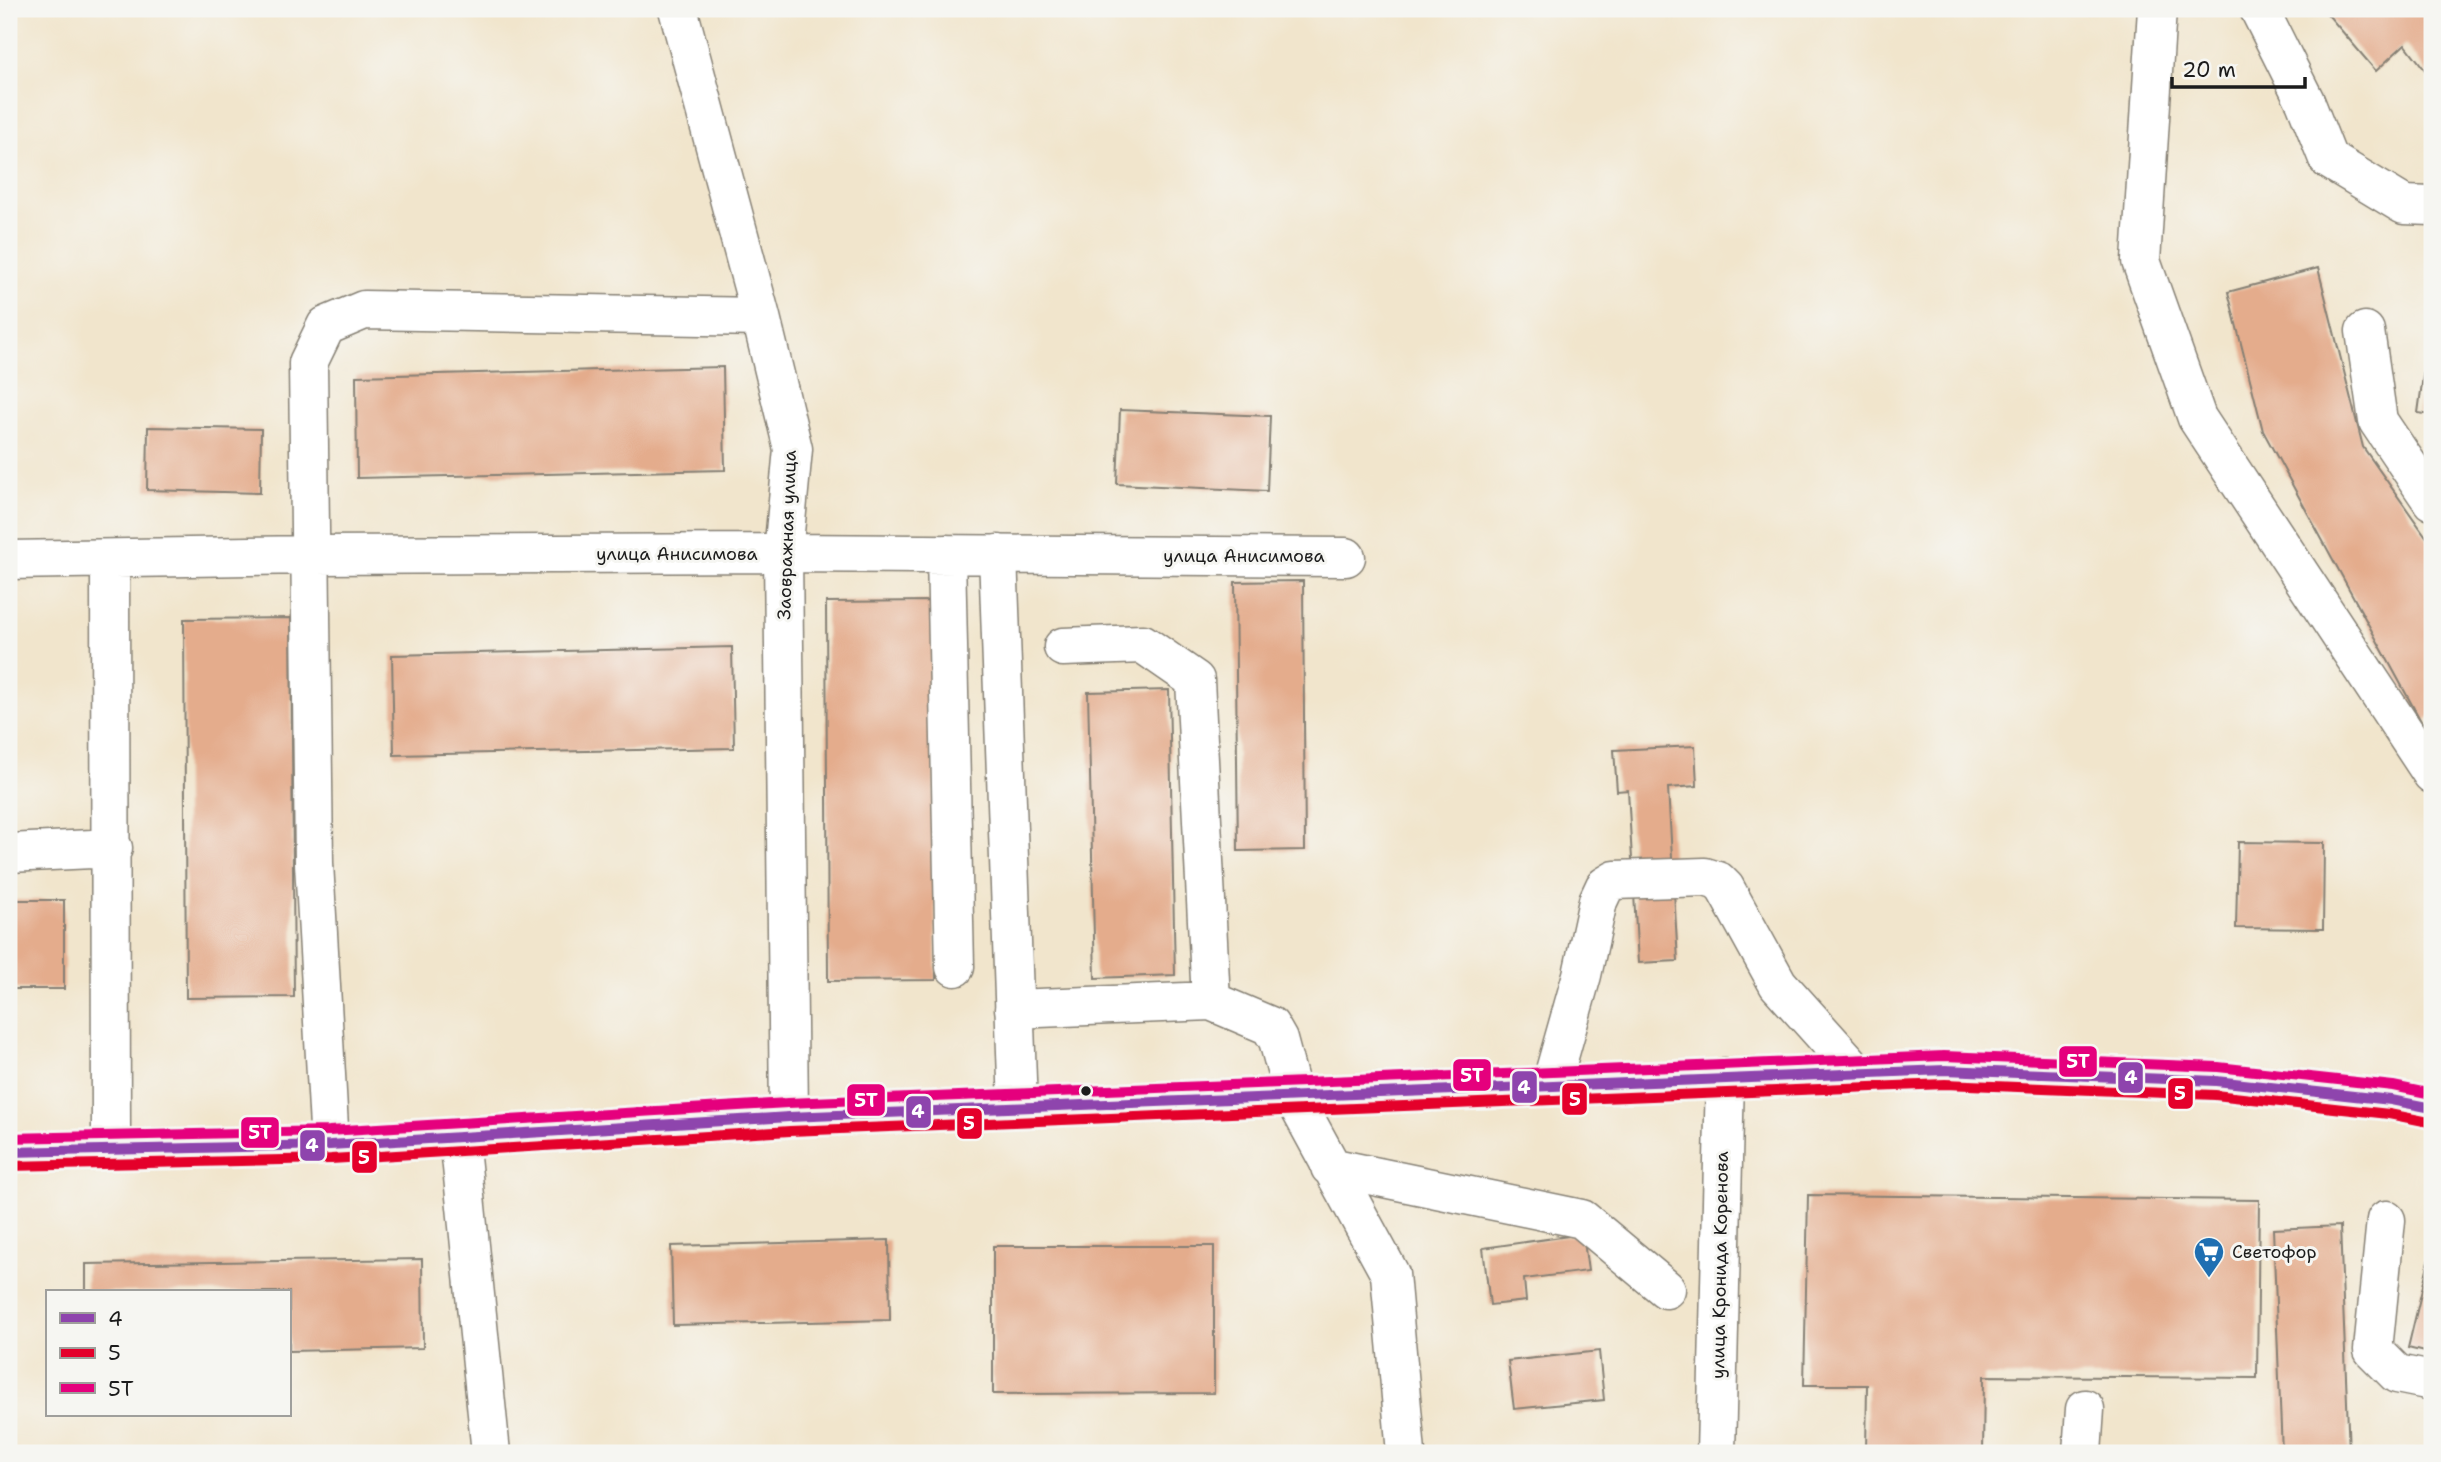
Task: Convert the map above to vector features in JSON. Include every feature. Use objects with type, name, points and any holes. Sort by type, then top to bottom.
[{"type":"street","name":"Заовражная улица","points":[[678,9],[761,317],[793,449],[783,553],[789,1117]]},
{"type":"street","points":[[2157,9],[2141,261],[2192,405],[2197,418],[2432,774]]},
{"type":"street","points":[[2259,9],[2305,101],[2328,159],[2404,205],[2432,206]]},
{"type":"street","points":[[330,1145],[314,863],[312,555],[307,363],[326,326],[364,310],[761,317]]},
{"type":"street","points":[[2365,331],[2378,421],[2432,501]]},
{"type":"street","name":"улица Анисимова","points":[[9,560],[312,555],[783,553],[1346,556]]},
{"type":"street","points":[[946,554],[954,967]]},
{"type":"street","points":[[998,554],[1018,1107]]},
{"type":"street","points":[[110,559],[113,848],[111,1150]]},
{"type":"street","points":[[1063,647],[1143,644],[1195,680],[1211,1001]]},
{"type":"street","points":[[9,853],[113,848]]},
{"type":"street","points":[[1551,1084],[1582,975],[1598,901],[1605,886],[1615,880],[1705,877],[1718,881],[1725,888],[1778,984],[1857,1072]]},
{"type":"street","points":[[1014,1009],[1211,1001],[1270,1026],[1279,1040],[1293,1096],[1390,1274],[1406,1453]]},
{"type":"street","points":[[9,1152],[330,1145],[789,1117],[1945,1070],[2216,1081],[2391,1100],[2432,1108]]},
{"type":"street","name":"улица Кронида Коренова","points":[[1716,1453],[1725,1077]]},
{"type":"street","points":[[459,1137],[491,1453]]},
{"type":"street","points":[[1330,1167],[1582,1219],[1666,1289]]},
{"type":"street","points":[[2386,1220],[2373,1350],[2398,1374],[2432,1381]]},
{"type":"street","points":[[2081,1453],[2085,1409]]},
{"type":"building","points":[[2323,9],[2432,9],[2432,79],[2405,44],[2376,71]]},
{"type":"building","points":[[2318,268],[2363,447],[2432,545],[2432,716],[2422,723],[2263,431],[2228,292]]},
{"type":"building","points":[[2425,361],[2432,363],[2432,415],[2418,413]]},
{"type":"building","points":[[723,367],[725,470],[357,478],[356,376]]},
{"type":"building","points":[[1120,410],[1270,416],[1267,491],[1117,484]]},
{"type":"building","points":[[148,427],[261,429],[260,493],[147,490]]},
{"type":"building","points":[[1303,581],[1305,850],[1238,851],[1235,582]]},
{"type":"building","points":[[933,601],[936,980],[828,981],[826,602]]},
{"type":"building","points":[[291,618],[294,997],[186,998],[184,619]]},
{"type":"building","points":[[732,647],[734,748],[394,755],[392,655]]},
{"type":"building","points":[[1169,690],[1175,975],[1095,978],[1088,692]]},
{"type":"building","points":[[1695,746],[1697,786],[1668,788],[1678,961],[1638,963],[1628,790],[1617,791],[1614,750]]},
{"type":"building","points":[[2238,842],[2324,843],[2323,929],[2236,928]]},
{"type":"building","points":[[9,900],[64,900],[64,989],[9,989]]},
{"type":"building","points":[[1808,1195],[2259,1200],[2257,1378],[1984,1376],[1983,1453],[1866,1453],[1867,1385],[1804,1385]]},
{"type":"building","points":[[2340,1226],[2349,1453],[2282,1453],[2273,1229]]},
{"type":"building","points":[[1583,1234],[1588,1271],[1524,1279],[1526,1301],[1490,1305],[1483,1248]]},
{"type":"building","points":[[889,1240],[890,1320],[673,1325],[671,1246]]},
{"type":"building","points":[[993,1246],[1214,1246],[1214,1393],[993,1394]]},
{"type":"building","points":[[2432,1253],[2432,1354],[2408,1348]]},
{"type":"building","points":[[422,1259],[423,1348],[290,1351],[290,1290],[86,1290],[86,1264]]},
{"type":"building","points":[[1599,1351],[1604,1400],[1514,1409],[1508,1361]]},
{"type":"transit line","name":"5Т","points":[[9,1138],[329,1131],[788,1103],[1944,1056],[2218,1067],[2393,1086],[2432,1094]]},
{"type":"transit line","name":"4","points":[[9,1152],[330,1145],[789,1117],[1945,1070],[2216,1081],[2391,1100],[2432,1108]]},
{"type":"transit line","name":"5","points":[[9,1166],[331,1159],[790,1131],[1945,1084],[2215,1095],[2389,1114],[2429,1122]]},
{"type":"place","name":"Светофор","points":[[2209,1279]]}]
